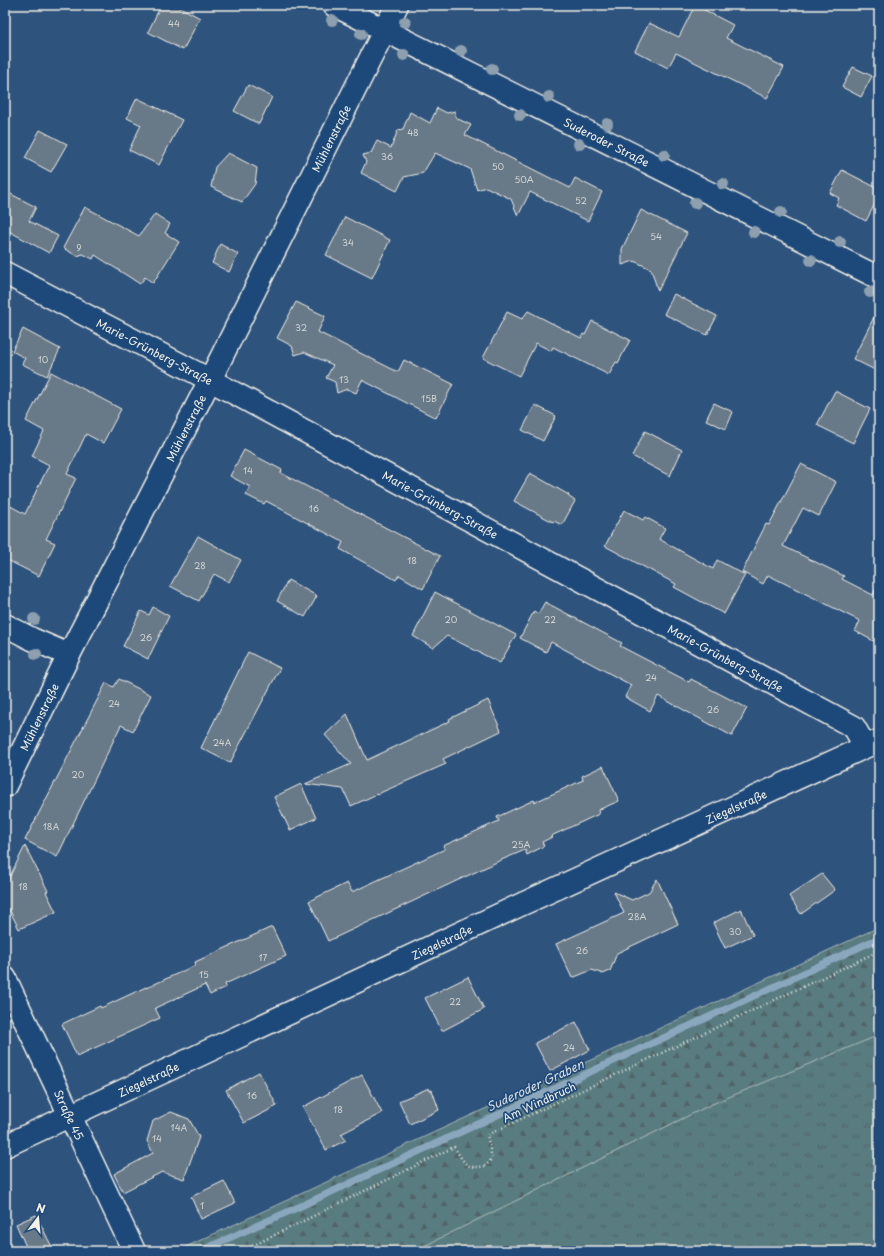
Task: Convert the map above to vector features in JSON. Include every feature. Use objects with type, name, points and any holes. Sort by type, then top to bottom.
[{"type":"street","name":"Suderoder Straße","points":[[334,5],[879,278]]},
{"type":"street","name":"Mühlenstraße","points":[[5,786],[69,654],[210,380],[397,5]]},
{"type":"street","name":"Marie-Grünberg-Straße","points":[[5,273],[210,380],[854,727],[872,743]]},
{"type":"street","points":[[5,625],[32,639],[69,654]]},
{"type":"street","name":"Ziegelstraße","points":[[5,1146],[518,906],[872,743]]},
{"type":"street","name":"Straße 45","points":[[5,978],[134,1251]]},
{"type":"path","name":"Am Windbruch","points":[[242,1251],[454,1148],[468,1166],[476,1168],[486,1166],[492,1158],[487,1135],[879,951]]},
{"type":"green space","points":[[879,927],[879,1035],[712,1104],[414,1251],[177,1251]]},
{"type":"green space","points":[[879,1035],[879,1251],[414,1251],[712,1104]]},
{"type":"building","points":[[161,5],[176,5],[200,18],[183,50],[148,32]]},
{"type":"building","points":[[695,5],[733,25],[726,38],[784,67],[767,98],[676,53],[668,68],[635,51],[649,23],[679,37]]},
{"type":"building","points":[[853,67],[872,76],[861,97],[842,87]]},
{"type":"building","points":[[248,85],[272,97],[259,124],[234,111]]},
{"type":"building","points":[[137,98],[182,120],[159,165],[129,150],[141,125],[127,118]]},
{"type":"building","points":[[437,108],[447,113],[455,111],[456,118],[471,125],[465,135],[570,188],[575,178],[602,192],[588,221],[530,192],[518,216],[511,199],[486,187],[477,190],[470,169],[435,153],[423,173],[404,177],[397,191],[361,173],[366,162],[363,155],[371,153],[377,141],[391,148],[398,130],[403,129],[410,112],[430,123]]},
{"type":"building","points":[[40,130],[67,144],[51,172],[25,158]]},
{"type":"building","points":[[228,153],[257,168],[255,184],[242,202],[211,187],[215,167]]},
{"type":"building","points":[[842,170],[879,189],[879,196],[866,221],[836,205],[839,198],[830,193]]},
{"type":"building","points":[[5,191],[36,207],[29,221],[58,236],[49,253],[5,229]]},
{"type":"building","points":[[85,207],[139,236],[155,214],[170,224],[165,233],[179,242],[153,283],[145,277],[140,284],[95,255],[93,259],[83,254],[77,256],[63,248]]},
{"type":"building","points":[[641,210],[687,233],[658,291],[651,269],[634,261],[622,265],[622,249]]},
{"type":"building","points":[[345,217],[390,240],[372,278],[326,255]]},
{"type":"building","points":[[220,244],[238,254],[229,272],[212,263]]},
{"type":"building","points":[[674,294],[717,316],[707,335],[664,314]]},
{"type":"building","points":[[296,302],[325,316],[318,332],[398,372],[404,360],[453,384],[436,418],[362,380],[356,393],[347,389],[337,393],[335,382],[326,378],[333,365],[304,352],[295,355],[292,346],[277,338]]},
{"type":"building","points":[[879,307],[879,372],[853,359]]},
{"type":"building","points":[[528,311],[581,338],[583,334],[585,335],[592,321],[630,340],[618,363],[616,362],[609,375],[553,347],[551,351],[536,343],[519,376],[483,358],[507,312],[522,319]]},
{"type":"building","points":[[23,329],[60,349],[47,376],[22,364],[25,358],[12,351]]},
{"type":"building","points":[[51,372],[121,409],[103,443],[86,434],[67,474],[76,478],[46,539],[55,543],[39,576],[5,559],[5,503],[25,514],[49,465],[32,456],[44,431],[26,421]]},
{"type":"building","points":[[835,391],[870,409],[853,443],[817,425]]},
{"type":"building","points":[[714,403],[733,412],[726,429],[706,420]]},
{"type":"building","points":[[535,405],[556,416],[543,441],[522,430]]},
{"type":"building","points":[[645,431],[682,450],[670,476],[632,456]]},
{"type":"building","points":[[244,450],[282,470],[281,473],[440,556],[423,589],[399,575],[396,580],[340,549],[343,542],[266,501],[264,504],[246,495],[250,487],[230,476]]},
{"type":"building","points":[[801,464],[836,482],[819,516],[803,508],[783,546],[844,576],[842,579],[873,595],[879,583],[879,644],[855,631],[860,621],[768,575],[763,584],[742,572],[766,524],[769,525]]},
{"type":"building","points":[[530,473],[569,495],[568,496],[575,501],[562,525],[554,521],[553,522],[514,501]]},
{"type":"building","points":[[624,510],[643,520],[645,517],[665,528],[659,539],[713,569],[717,560],[745,575],[724,614],[674,587],[676,584],[605,546]]},
{"type":"building","points":[[198,536],[241,560],[229,582],[214,574],[199,601],[170,586]]},
{"type":"building","points":[[288,580],[317,596],[305,617],[277,601]]},
{"type":"building","points":[[435,592],[516,635],[500,663],[447,636],[433,648],[413,636]]},
{"type":"building","points":[[545,602],[622,643],[620,646],[689,682],[691,679],[747,708],[732,736],[658,696],[650,711],[625,697],[631,685],[551,642],[546,652],[520,638],[534,611],[538,614]]},
{"type":"building","points":[[153,607],[169,616],[148,659],[123,646],[141,611],[149,615]]},
{"type":"building","points":[[248,652],[280,668],[230,763],[201,748]]},
{"type":"building","points":[[119,679],[151,695],[133,731],[121,725],[57,857],[25,840],[106,683],[114,687]]},
{"type":"building","points":[[488,700],[501,731],[443,759],[446,764],[351,806],[343,789],[305,784],[351,764],[325,735],[347,714],[367,760],[450,721],[449,719]]},
{"type":"building","points":[[603,766],[619,801],[598,810],[599,814],[551,836],[552,837],[542,842],[544,846],[527,855],[525,850],[499,861],[328,941],[309,901],[347,883],[352,892],[445,849],[443,846],[499,821],[497,817],[534,800],[535,802],[583,780],[582,776]]},
{"type":"building","points":[[301,784],[316,818],[290,830],[274,797]]},
{"type":"building","points":[[25,846],[48,891],[46,892],[56,912],[19,929],[10,911],[5,906],[5,886]]},
{"type":"building","points":[[822,874],[835,890],[801,914],[789,896]]},
{"type":"building","points":[[657,879],[678,924],[617,953],[610,971],[603,974],[592,970],[572,978],[556,944],[624,913],[614,892],[632,900],[649,892]]},
{"type":"building","points":[[741,909],[753,935],[725,948],[713,923]]},
{"type":"building","points":[[272,927],[286,956],[225,984],[226,987],[210,995],[205,985],[155,1008],[160,1018],[77,1056],[62,1024],[196,965],[195,962]]},
{"type":"building","points":[[468,977],[484,1009],[442,1031],[425,998]]},
{"type":"building","points":[[576,1022],[590,1050],[550,1071],[535,1043]]},
{"type":"building","points":[[259,1072],[277,1106],[244,1123],[226,1090]]},
{"type":"building","points":[[362,1075],[382,1113],[341,1134],[346,1140],[326,1150],[303,1107]]},
{"type":"building","points":[[429,1088],[430,1091],[432,1090],[439,1110],[410,1124],[399,1101]]},
{"type":"building","points":[[171,1112],[189,1119],[199,1137],[184,1179],[162,1172],[123,1192],[114,1174],[153,1153],[147,1141],[153,1121]]},
{"type":"building","points":[[224,1181],[235,1203],[201,1219],[191,1197]]},
{"type":"building","points":[[36,1215],[54,1251],[28,1251],[16,1224]]},
{"type":"waterway","name":"Suderoder Graben","points":[[200,1251],[301,1206],[879,938]]}]
